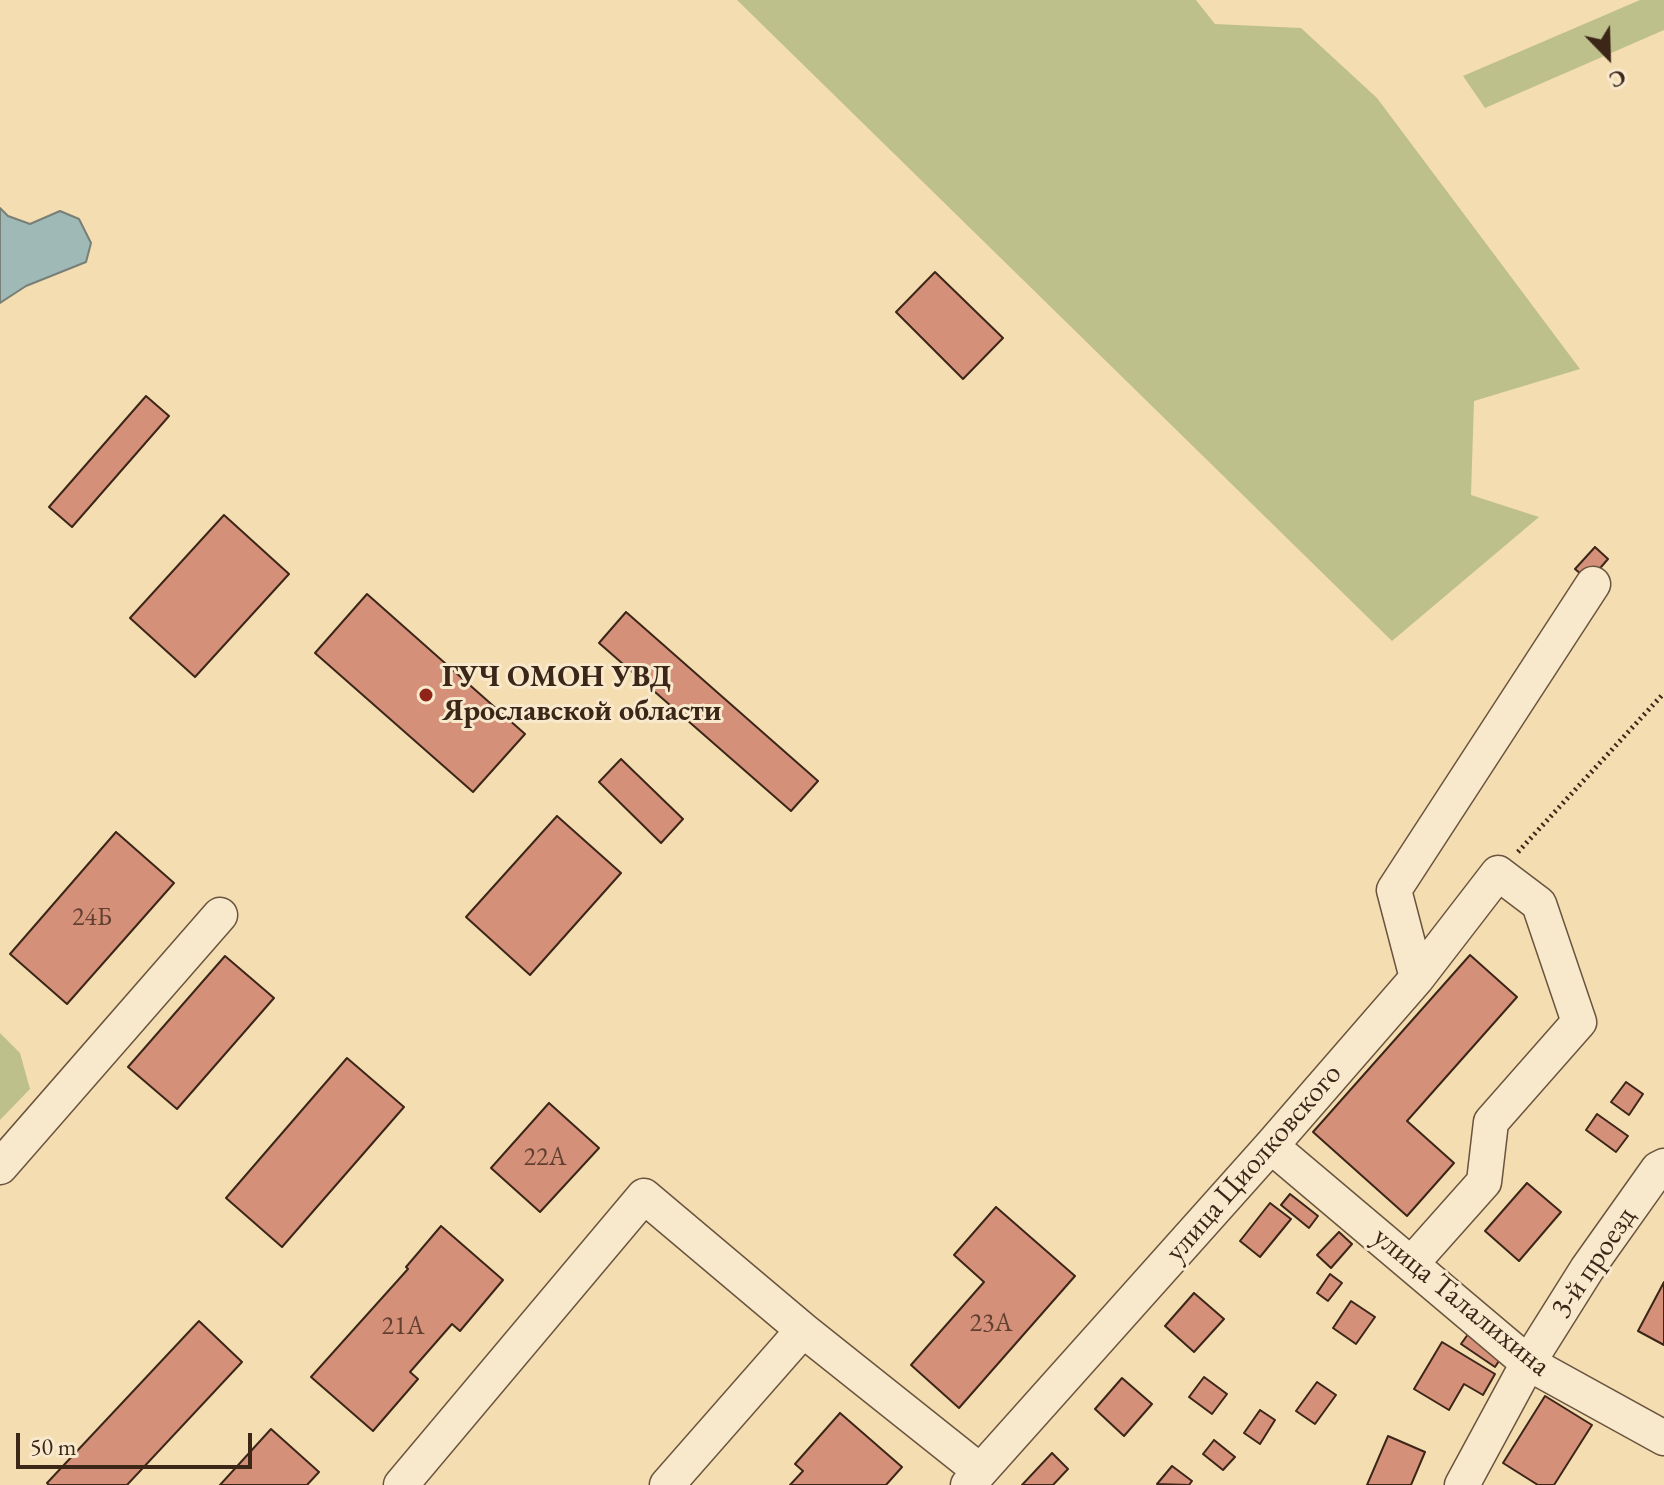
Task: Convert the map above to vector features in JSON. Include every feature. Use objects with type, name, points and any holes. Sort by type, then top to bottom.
[{"type":"street","points":[[1417,978],[1394,890],[1593,584]]},
{"type":"street","points":[[1411,1264],[1484,1182],[1491,1122],[1579,1022],[1539,904],[1498,873]]},
{"type":"street","name":"улица Циолковского","points":[[974,1478],[1417,978],[1498,873]]},
{"type":"street","points":[[0,1167],[220,915]]},
{"type":"street","name":"улица Талалихина","points":[[1271,1146],[1528,1363],[1664,1438]]},
{"type":"street","name":"3-й проезд","points":[[1462,1485],[1528,1363],[1587,1269],[1658,1169],[1664,1166]]},
{"type":"street","points":[[401,1485],[644,1196],[974,1478]]},
{"type":"street","points":[[667,1485],[803,1330]]},
{"type":"path","points":[[1498,873],[1664,693]]},
{"type":"green space","points":[[737,0],[1196,0],[1215,24],[1301,28],[1377,98],[1580,369],[1474,401],[1471,495],[1539,517],[1392,641]]},
{"type":"green space","points":[[1640,0],[1664,0],[1664,30],[1485,108],[1463,76]]},
{"type":"green space","points":[[0,1033],[20,1053],[30,1089],[0,1120]]},
{"type":"water","points":[[0,208],[8,216],[30,224],[60,211],[79,219],[91,243],[86,262],[26,286],[0,303]]},
{"type":"building","points":[[935,272],[1003,338],[963,379],[896,312]]},
{"type":"building","points":[[146,396],[169,416],[72,527],[49,507]]},
{"type":"building","points":[[224,515],[289,574],[195,677],[130,618]]},
{"type":"building","points":[[1595,547],[1608,559],[1589,581],[1575,569]]},
{"type":"building","points":[[367,594],[525,734],[473,792],[315,653]]},
{"type":"building","points":[[626,612],[818,781],[791,811],[599,643]]},
{"type":"building","points":[[621,759],[683,819],[661,843],[599,782]]},
{"type":"building","points":[[557,816],[621,873],[530,975],[466,917]]},
{"type":"building","points":[[116,832],[174,883],[67,1004],[10,954]]},
{"type":"building","points":[[1470,955],[1517,997],[1407,1121],[1454,1163],[1407,1216],[1313,1132]]},
{"type":"building","points":[[225,956],[274,998],[177,1109],[128,1067]]},
{"type":"building","points":[[347,1058],[404,1107],[282,1247],[226,1198]]},
{"type":"building","points":[[1626,1082],[1643,1094],[1629,1115],[1611,1102]]},
{"type":"building","points":[[549,1103],[599,1148],[540,1212],[491,1168]]},
{"type":"building","points":[[1597,1114],[1628,1136],[1616,1152],[1586,1130]]},
{"type":"building","points":[[1527,1183],[1561,1212],[1519,1261],[1485,1231]]},
{"type":"building","points":[[1290,1194],[1318,1216],[1309,1228],[1281,1205]]},
{"type":"building","points":[[1270,1203],[1291,1219],[1260,1257],[1240,1241]]},
{"type":"building","points":[[996,1207],[1075,1276],[959,1408],[911,1365],[984,1282],[954,1255]]},
{"type":"building","points":[[441,1226],[503,1280],[460,1331],[452,1324],[410,1372],[418,1379],[373,1431],[311,1377],[408,1269],[406,1267]]},
{"type":"building","points":[[1339,1232],[1352,1244],[1331,1268],[1317,1255]]},
{"type":"building","points":[[1330,1274],[1342,1283],[1328,1301],[1317,1293]]},
{"type":"building","points":[[1664,1282],[1664,1345],[1638,1331]]},
{"type":"building","points":[[1194,1293],[1224,1319],[1194,1352],[1165,1326]]},
{"type":"building","points":[[1351,1301],[1375,1317],[1356,1344],[1333,1328]]},
{"type":"building","points":[[199,1321],[242,1362],[127,1485],[49,1485],[47,1483]]},
{"type":"building","points":[[1471,1330],[1505,1352],[1495,1367],[1461,1344]]},
{"type":"building","points":[[1442,1342],[1495,1374],[1483,1395],[1464,1384],[1449,1410],[1414,1389]]},
{"type":"building","points":[[1204,1377],[1227,1394],[1212,1414],[1189,1397]]},
{"type":"building","points":[[1122,1378],[1152,1404],[1124,1436],[1095,1409]]},
{"type":"building","points":[[1317,1382],[1336,1395],[1315,1424],[1296,1411]]},
{"type":"building","points":[[1545,1396],[1592,1425],[1554,1485],[1538,1485],[1503,1463]]},
{"type":"building","points":[[1260,1410],[1275,1420],[1260,1444],[1244,1433]]},
{"type":"building","points":[[840,1413],[902,1467],[886,1485],[790,1485],[803,1471],[795,1464]]},
{"type":"building","points":[[271,1429],[319,1472],[307,1485],[220,1485]]},
{"type":"building","points":[[1388,1436],[1425,1452],[1411,1485],[1367,1485]]},
{"type":"building","points":[[1214,1440],[1235,1457],[1223,1470],[1203,1454]]},
{"type":"building","points":[[1052,1453],[1068,1469],[1053,1485],[1022,1485]]},
{"type":"building","points":[[1172,1466],[1192,1481],[1189,1485],[1157,1484]]},
{"type":"place","name":"ГУЧ ОМОН УВД Ярославской области","points":[[426,695]]}]
